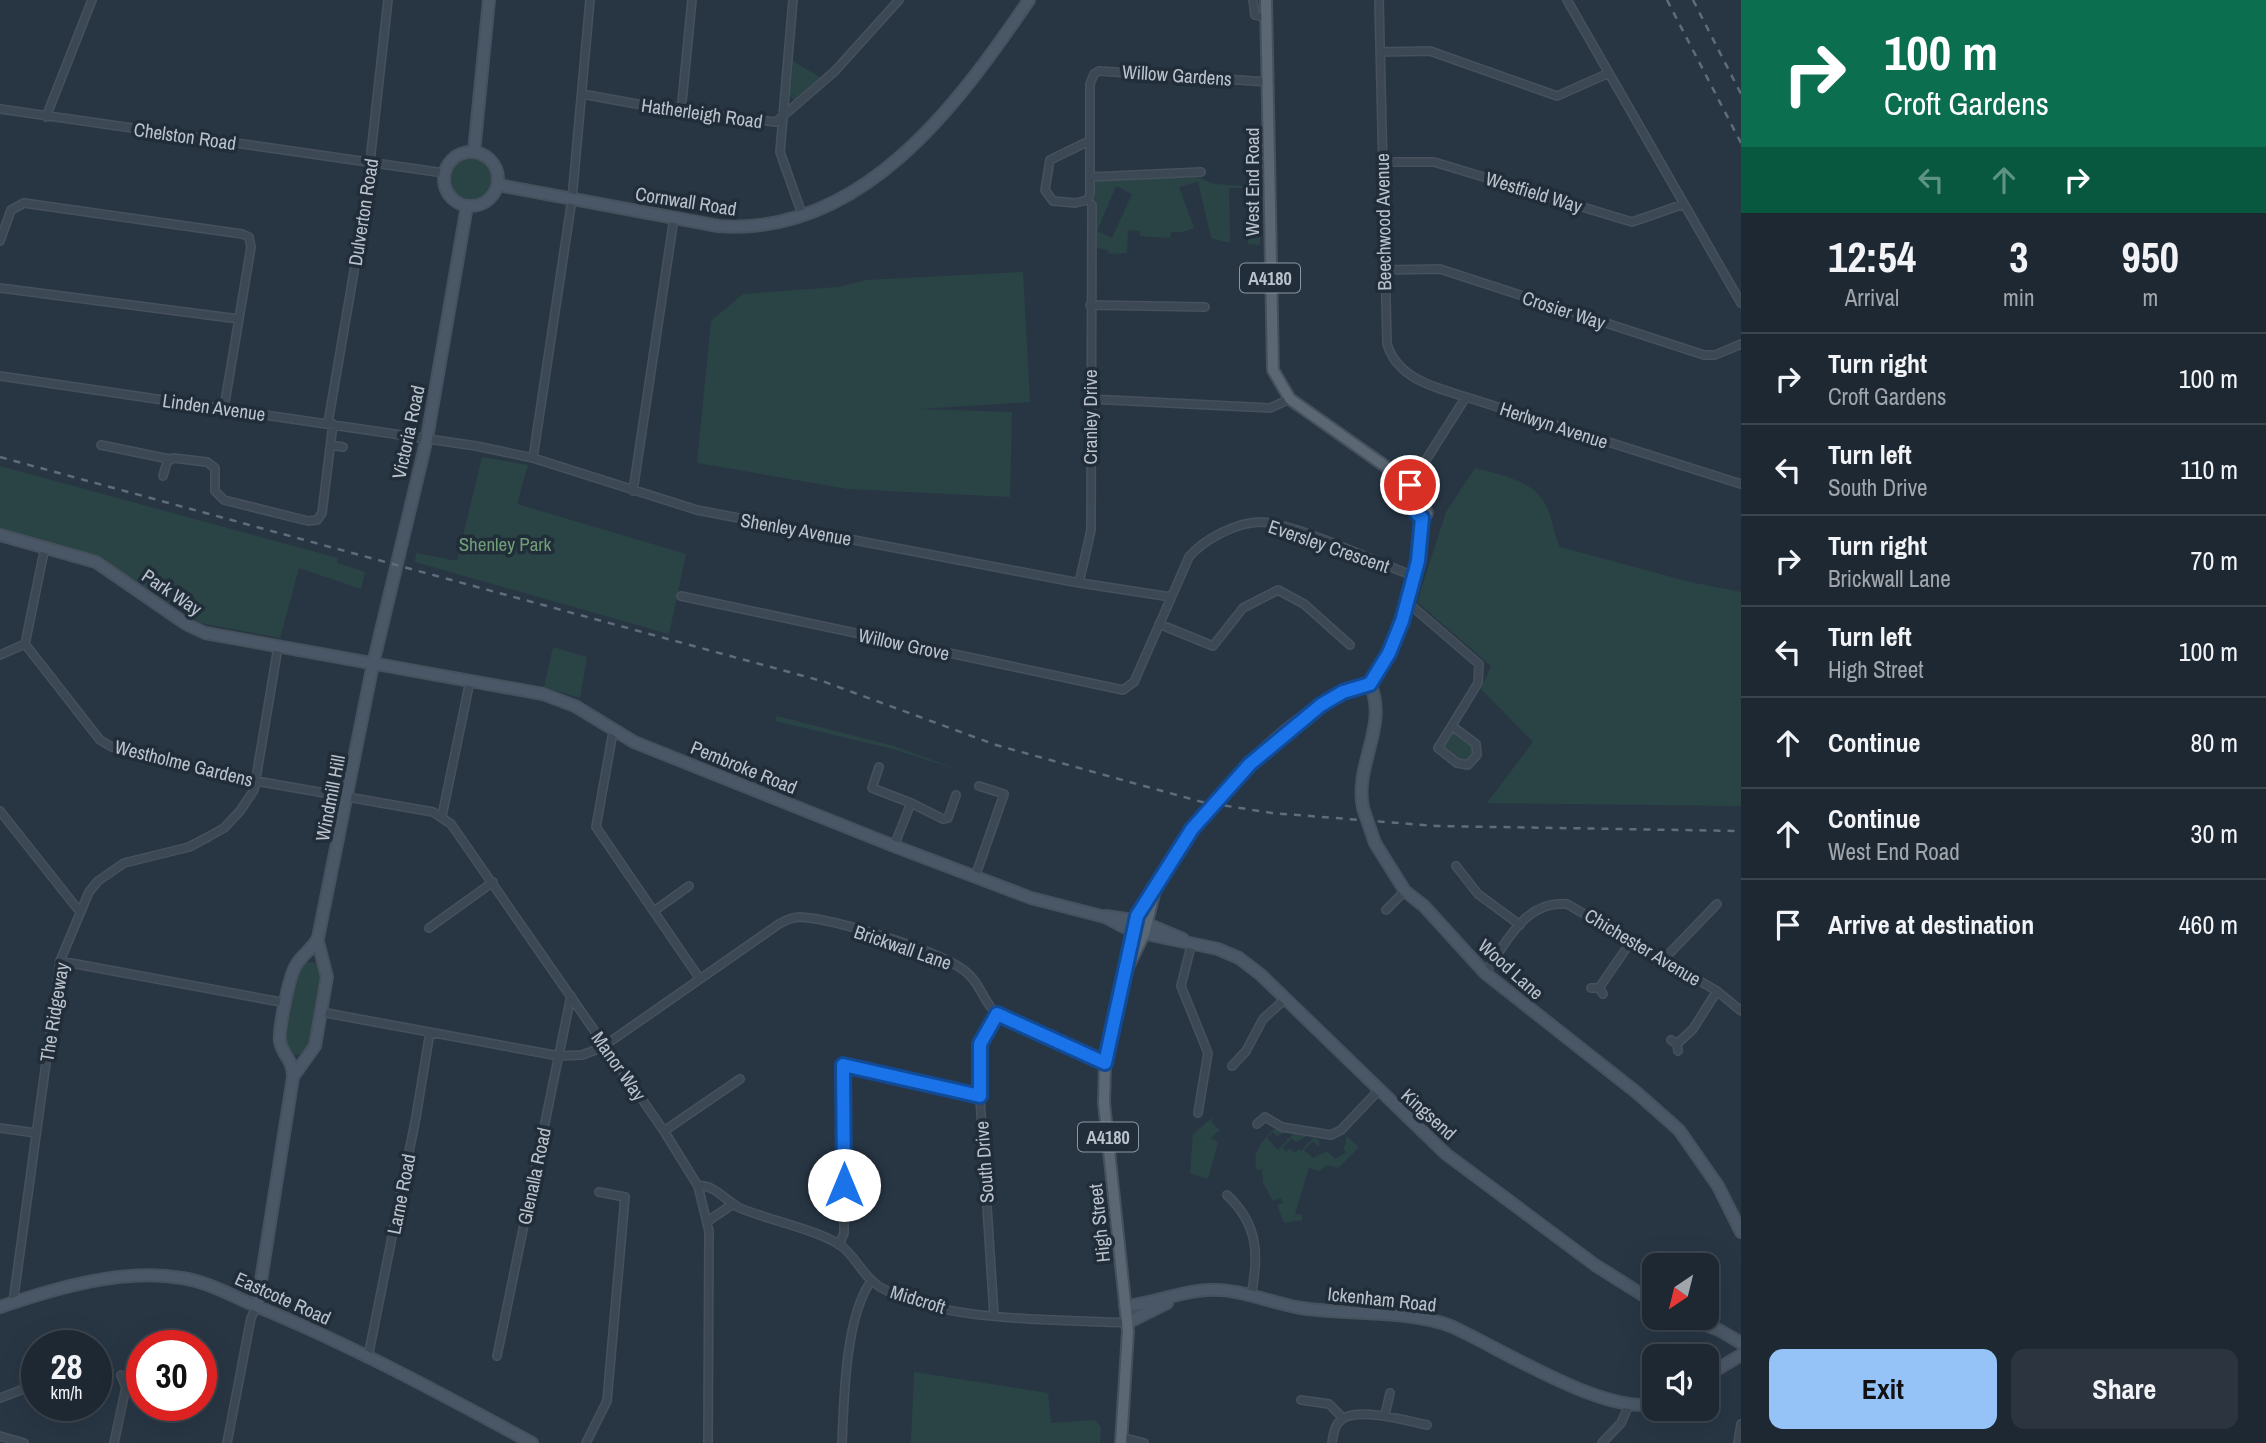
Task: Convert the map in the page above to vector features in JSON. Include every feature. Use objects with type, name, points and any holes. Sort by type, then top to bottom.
[{"type":"main road","name":"West End Road","points":[[1266,0],[1271,355],[1276,380],[1290,399],[1411,486]]},
{"type":"main road","points":[[1138,927],[1166,868],[1192,829],[1240,774],[1268,746],[1321,705],[1343,692],[1370,684],[1394,644],[1415,576],[1421,544],[1422,518],[1417,514],[1411,486]]},
{"type":"main road","name":"High Street","points":[[1121,1440],[1128,1349],[1127,1322],[1104,1103],[1105,1063],[1138,927]]},
{"type":"street","points":[[46,117],[92,0]]},
{"type":"street","name":"Dulverton Road","points":[[323,499],[331,445],[330,424],[371,161],[388,0]]},
{"type":"street","points":[[474,152],[489,0]]},
{"type":"street","points":[[533,458],[572,199],[590,0]]},
{"type":"street","points":[[681,112],[692,0]]},
{"type":"street","points":[[793,0],[780,152],[803,217]]},
{"type":"street","name":"Hatherleigh Road","points":[[582,94],[681,112],[776,122],[835,71],[899,0]]},
{"type":"street","name":"Cornwall Road","points":[[498,185],[674,218],[747,228],[803,217],[840,202],[876,177],[922,136],[988,58],[1028,0]]},
{"type":"street","points":[[1253,0],[1255,15],[1267,18]]},
{"type":"street","name":"Beechwood Avenue","points":[[1379,0],[1385,335],[1390,353],[1403,370],[1422,383],[1466,397]]},
{"type":"street","points":[[1567,0],[1741,303]]},
{"type":"street","points":[[1380,52],[1430,51],[1557,96],[1609,73]]},
{"type":"street","name":"Willow Gardens","points":[[1089,251],[1090,84],[1098,71],[1269,82]]},
{"type":"street","name":"Chelston Road","points":[[0,109],[444,173]]},
{"type":"street","points":[[1088,204],[1053,201],[1045,190],[1046,173],[1054,156],[1089,141]]},
{"type":"street","points":[[474,152],[482,154],[495,167],[498,185],[489,199],[475,206],[467,206],[451,198],[444,181],[444,173],[458,155],[474,152]]},
{"type":"street","name":"Westfield Way","points":[[1381,162],[1434,162],[1632,222],[1684,204]]},
{"type":"street","points":[[1090,177],[1202,172]]},
{"type":"street","points":[[0,241],[11,210],[24,203],[249,237],[251,247],[224,408]]},
{"type":"street","name":"Victoria Road","points":[[373,664],[427,438],[467,206]]},
{"type":"street","points":[[633,491],[674,218]]},
{"type":"street","name":"Cranley Drive","points":[[1079,583],[1091,530],[1089,251]]},
{"type":"street","name":"Crosier Way","points":[[1384,271],[1440,269],[1703,355],[1715,355],[1741,344]]},
{"type":"street","points":[[0,288],[239,319]]},
{"type":"street","points":[[1090,305],[1205,307]]},
{"type":"street","name":"Linden Avenue","points":[[0,376],[427,438]]},
{"type":"street","points":[[1411,486],[1466,397]]},
{"type":"street","name":"Herlwyn Avenue","points":[[1466,397],[1741,484]]},
{"type":"street","points":[[1090,399],[1270,408],[1290,399]]},
{"type":"street","name":"Shenley Avenue","points":[[427,438],[533,458],[697,510],[1079,583],[1171,597]]},
{"type":"street","points":[[101,445],[213,465],[215,491],[224,500],[312,521],[320,518],[323,499],[335,501]]},
{"type":"street","points":[[331,445],[343,447]]},
{"type":"street","points":[[163,476],[169,459]]},
{"type":"street","name":"Eversley Crescent","points":[[1128,689],[1134,682],[1194,552],[1236,526],[1247,523],[1286,527],[1415,576]]},
{"type":"street","name":"Park Way","points":[[0,535],[96,562],[195,629],[373,664]]},
{"type":"street","points":[[0,655],[24,644],[45,547]]},
{"type":"street","points":[[1159,624],[1213,646],[1243,608],[1278,590],[1296,598],[1350,645]]},
{"type":"street","name":"Willow Grove","points":[[681,596],[1119,690],[1128,689]]},
{"type":"street","points":[[1407,602],[1479,663],[1478,683],[1438,748],[1457,763],[1468,765],[1477,755],[1476,744],[1452,726]]},
{"type":"street","name":"Westholme Gardens","points":[[24,644],[106,744],[256,781],[348,797]]},
{"type":"street","name":"The Ridgeway","points":[[13,1303],[60,961],[80,912],[98,881],[124,863],[188,847],[224,828],[240,811],[254,790],[278,647]]},
{"type":"street","name":"Pembroke Road","points":[[373,664],[561,700],[581,709],[613,732],[894,846],[1031,898],[1138,927]]},
{"type":"street","name":"Windmill Hill","points":[[293,1077],[315,1046],[327,977],[318,951],[318,938],[373,664]]},
{"type":"street","points":[[348,797],[442,816],[470,681]]},
{"type":"street","name":"Wood Lane","points":[[1370,684],[1376,697],[1378,715],[1361,773],[1363,808],[1375,844],[1405,891],[1424,906],[1485,973],[1668,1119],[1701,1158],[1737,1212],[1741,1232]]},
{"type":"street","points":[[321,1012],[559,1056],[582,1055],[605,1045],[700,979],[596,824],[613,732]]},
{"type":"street","points":[[879,767],[872,788],[943,819],[948,818],[956,795]]},
{"type":"street","points":[[975,877],[1004,794],[979,786]]},
{"type":"street","points":[[894,846],[911,803]]},
{"type":"street","points":[[0,811],[80,912]]},
{"type":"street","name":"Manor Way","points":[[442,816],[493,882],[664,1130],[698,1186],[708,1221],[708,1443]]},
{"type":"street","points":[[1456,866],[1478,894],[1520,925]]},
{"type":"street","points":[[429,928],[493,882]]},
{"type":"street","points":[[654,911],[689,886]]},
{"type":"street","points":[[1387,910],[1405,891]]},
{"type":"street","name":"Chichester Avenue","points":[[1485,973],[1520,925],[1541,906],[1567,904],[1717,991],[1741,1011]]},
{"type":"street","points":[[1663,960],[1717,904]]},
{"type":"street","name":"Brickwall Lane","points":[[700,979],[779,924],[793,918],[862,932],[939,956],[972,976],[987,1004],[997,1014]]},
{"type":"street","name":"Kingsend","points":[[1138,927],[1239,958],[1440,1149],[1595,1265],[1642,1294]]},
{"type":"street","name":"Windmill Hill","points":[[257,1306],[293,1077],[291,1060],[280,1042],[294,968],[313,948],[318,938]]},
{"type":"street","points":[[1598,990],[1612,964],[1632,940]]},
{"type":"street","points":[[1192,942],[1181,986],[1208,1054],[1198,1113]]},
{"type":"street","points":[[60,961],[287,1003]]},
{"type":"street","points":[[1675,1045],[1693,1029],[1717,991]]},
{"type":"street","name":"Glenalla Road","points":[[498,1356],[570,996]]},
{"type":"street","points":[[1232,1066],[1246,1051],[1263,1019],[1285,999]]},
{"type":"street","points":[[997,1014],[1105,1063]]},
{"type":"street","name":"South Drive","points":[[994,1315],[980,1096],[980,1044],[997,1014]]},
{"type":"street","name":"Larne Road","points":[[368,1357],[416,1117],[430,1032]]},
{"type":"street","points":[[839,1245],[844,1233],[843,1065],[980,1096]]},
{"type":"street","points":[[664,1130],[740,1079]]},
{"type":"street","points":[[1257,1124],[1265,1116],[1278,1126],[1331,1135],[1341,1130],[1378,1091]]},
{"type":"street","points":[[0,1128],[36,1133]]},
{"type":"street","name":"Midcroft","points":[[698,1186],[708,1187],[733,1204],[839,1245],[871,1281],[890,1292],[921,1302],[994,1315],[1127,1322]]},
{"type":"street","points":[[586,1443],[607,1401],[625,1197],[599,1192]]},
{"type":"street","points":[[1227,1195],[1243,1213],[1256,1240],[1258,1261],[1251,1296]]},
{"type":"street","points":[[708,1221],[733,1204]]},
{"type":"street","name":"Eastcote Road","points":[[0,1307],[98,1280],[152,1276],[183,1278],[207,1284],[270,1309],[532,1443]]},
{"type":"street","points":[[842,1443],[848,1359],[864,1295],[871,1281]]},
{"type":"street","name":"Ickenham Road","points":[[1125,1306],[1207,1290],[1251,1296],[1300,1308],[1434,1321],[1586,1390],[1629,1405],[1642,1404]]},
{"type":"street","name":"Ickenham Road","points":[[1127,1322],[1139,1319],[1175,1298]]},
{"type":"street","points":[[227,1443],[251,1318],[257,1306]]},
{"type":"street","points":[[1719,1330],[1741,1334]]},
{"type":"street","points":[[1719,1330],[1741,1343]]},
{"type":"street","points":[[1723,1368],[1741,1355]]},
{"type":"street","points":[[1719,1370],[1741,1362]]},
{"type":"street","points":[[114,1443],[126,1387],[121,1375]]},
{"type":"street","points":[[0,1398],[21,1390]]},
{"type":"street","points":[[1385,1415],[1390,1393]]},
{"type":"street","points":[[1301,1400],[1329,1404],[1343,1418]]},
{"type":"street","points":[[1602,1443],[1621,1423],[1629,1405]]},
{"type":"street","points":[[1332,1443],[1336,1426],[1343,1418],[1385,1415],[1427,1424]]},
{"type":"street","points":[[1738,1443],[1741,1424]]},
{"type":"street","points":[[0,1436],[24,1443]]},
{"type":"street","points":[[1121,1440],[1144,1443]]},
{"type":"green space","points":[[793,61],[820,77],[794,100],[789,95]]},
{"type":"green space","points":[[471,158],[486,164],[492,179],[486,194],[471,200],[456,194],[450,179],[456,164]]},
{"type":"green space","points":[[1191,175],[1215,184],[1260,187],[1260,245],[1248,244],[1249,188],[1229,188],[1230,243],[1211,238],[1198,182],[1179,187],[1194,228],[1171,232],[1170,238],[1140,236],[1139,231],[1128,230],[1127,253],[1109,254],[1108,250],[1097,248],[1096,252],[1089,251],[1094,180]],"holes":[[[1116,186],[1132,194],[1112,238],[1097,231]]]},
{"type":"green space","points":[[1023,272],[1030,402],[919,409],[1012,412],[1010,497],[848,489],[697,463],[711,321],[743,294],[838,287],[866,280]]},
{"type":"green space","name":"Shenley Park","points":[[482,457],[528,465],[517,504],[686,554],[669,634],[415,562],[416,553],[457,561]]},
{"type":"green space","points":[[0,466],[338,558],[337,563],[365,572],[361,589],[299,568],[280,638],[200,623],[98,556],[0,529]]},
{"type":"green space","points":[[1475,468],[1518,481],[1536,492],[1548,510],[1560,547],[1690,582],[1741,592],[1741,806],[1487,803],[1533,742],[1481,689],[1491,666],[1417,602],[1446,512]]},
{"type":"green space","points":[[553,647],[587,657],[580,698],[544,687]]},
{"type":"green space","points":[[777,716],[894,746],[959,770],[893,749],[775,721]]},
{"type":"green space","points":[[1452,726],[1474,741],[1478,752],[1464,765],[1438,748]]},
{"type":"green space","points":[[313,962],[320,966],[324,975],[312,1041],[303,1054],[295,1055],[287,1050],[283,1036],[297,969],[304,963]]},
{"type":"green space","points":[[1213,1117],[1211,1122],[1219,1130],[1224,1126],[1211,1138],[1218,1142],[1208,1179],[1190,1173],[1193,1134]]},
{"type":"green space","points":[[1274,1129],[1286,1132],[1277,1136],[1273,1132],[1267,1138],[1278,1150],[1295,1132],[1307,1136],[1296,1142],[1292,1138],[1282,1148],[1286,1152],[1290,1148],[1295,1153],[1299,1149],[1301,1151],[1313,1138],[1319,1140],[1319,1147],[1313,1141],[1304,1150],[1313,1158],[1327,1151],[1335,1159],[1346,1153],[1343,1147],[1346,1144],[1346,1136],[1359,1147],[1338,1168],[1327,1165],[1319,1171],[1309,1168],[1295,1214],[1302,1215],[1302,1220],[1284,1223],[1277,1205],[1283,1203],[1281,1198],[1273,1201],[1263,1183],[1262,1169],[1257,1170],[1257,1153],[1262,1143]]},
{"type":"green space","points":[[914,1372],[1048,1393],[1051,1423],[1094,1420],[1101,1426],[1100,1443],[911,1443]]},
{"type":"railway","points":[[1667,0],[1741,143]]},
{"type":"railway","points":[[1693,0],[1741,94]]},
{"type":"railway","points":[[0,457],[822,681],[996,745],[1202,802],[1272,813],[1436,826],[1741,831]]},
{"type":"route","points":[[844,1185],[843,1065],[980,1096],[980,1044],[997,1014],[1105,1063],[1135,919],[1178,848],[1240,774],[1268,746],[1321,705],[1343,692],[1370,684],[1389,653],[1402,621],[1418,561],[1423,529],[1422,518],[1417,514],[1410,485]]}]
